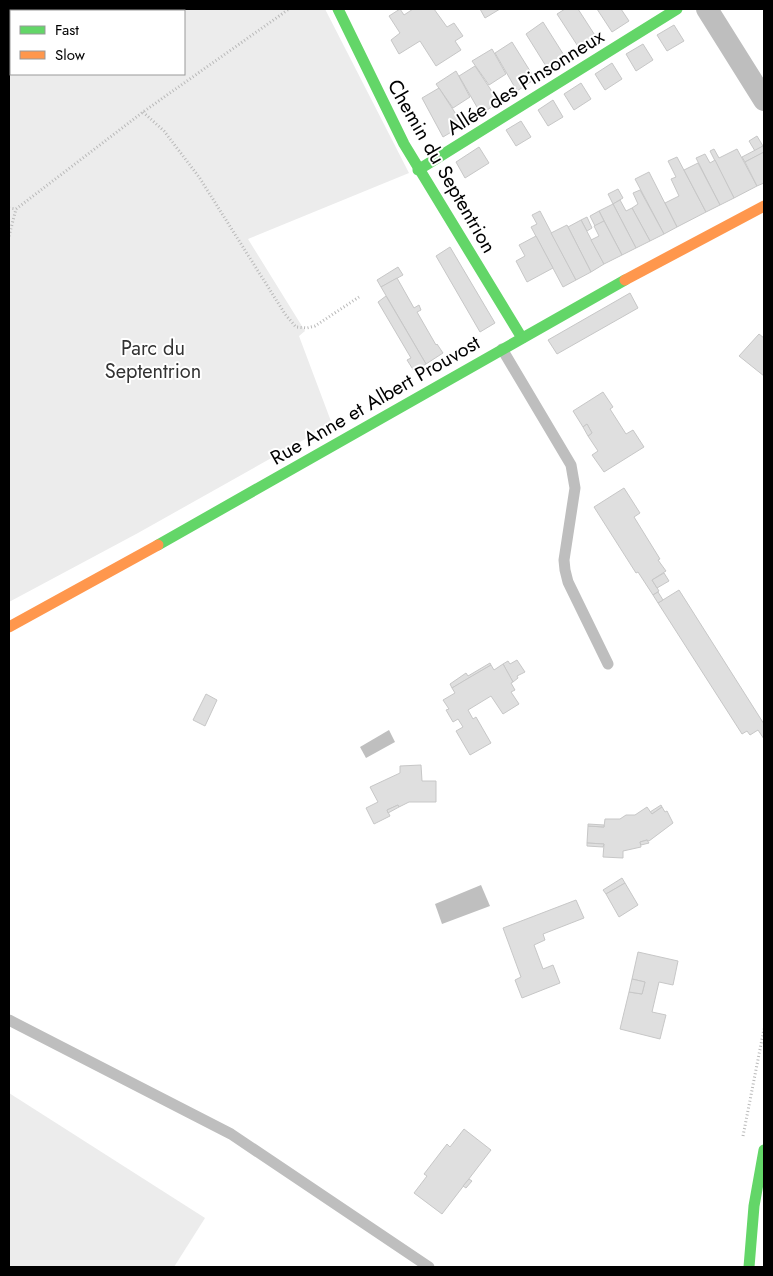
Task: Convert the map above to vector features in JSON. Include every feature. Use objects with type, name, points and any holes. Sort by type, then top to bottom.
[{"type":"street","name":"Chemin du Septentrion","points":[[338,9],[393,124],[418,170],[522,338]]},
{"type":"street","name":"Allée des Pinsonneux","points":[[418,170],[677,9]]},
{"type":"street","points":[[707,9],[764,100]]},
{"type":"street","name":"Rue Anne et Albert Prouvost","points":[[9,627],[102,577],[616,285],[763,207]]},
{"type":"street","points":[[749,1267],[754,1206],[764,1150]]},
{"type":"lane","points":[[502,349],[571,465],[575,488],[564,560],[565,570],[568,582],[608,664]]},
{"type":"lane","points":[[9,1020],[232,1134],[429,1267]]},
{"type":"path","points":[[9,236],[16,209],[143,112],[289,9]]},
{"type":"path","points":[[143,112],[164,131],[199,177],[284,314],[296,327],[307,328],[315,326],[359,297]]},
{"type":"path","points":[[9,208],[16,209]]},
{"type":"green space","name":"Parc du Septentrion","points":[[9,9],[325,9],[409,173],[248,239],[305,331],[299,336],[332,424],[138,533],[9,602]]},
{"type":"green space","points":[[9,1093],[205,1218],[174,1267],[9,1267]]},
{"type":"shaded area","points":[[389,730],[395,742],[366,758],[360,747]]},
{"type":"shaded area","points":[[481,885],[490,906],[442,924],[435,904]]},
{"type":"building","points":[[400,9],[404,15],[413,9],[434,9],[447,27],[454,23],[463,36],[455,41],[461,50],[436,66],[420,41],[399,54],[391,40],[400,33],[389,16]]},
{"type":"building","points":[[480,9],[500,9],[485,18]]},
{"type":"building","points":[[565,9],[578,9],[598,40],[581,51],[557,14]]},
{"type":"building","points":[[597,9],[621,9],[629,21],[612,32]]},
{"type":"building","points":[[543,22],[567,60],[549,71],[526,34]]},
{"type":"building","points":[[674,25],[684,41],[667,51],[657,35]]},
{"type":"building","points":[[512,42],[535,79],[517,91],[495,53]]},
{"type":"building","points":[[643,44],[653,60],[636,71],[626,54]]},
{"type":"building","points":[[492,49],[506,74],[489,85],[472,61]]},
{"type":"building","points":[[612,63],[622,79],[605,90],[595,74]]},
{"type":"building","points":[[475,66],[499,102],[481,114],[459,76]]},
{"type":"building","points":[[456,71],[470,97],[453,108],[436,84]]},
{"type":"building","points":[[581,83],[591,99],[574,110],[564,94]]},
{"type":"building","points":[[439,88],[463,125],[443,137],[422,98]]},
{"type":"building","points":[[553,100],[563,117],[548,126],[538,110]]},
{"type":"building","points":[[521,121],[531,137],[516,146],[506,130]]},
{"type":"building","points":[[757,136],[763,146],[755,151],[749,141]]},
{"type":"building","points":[[763,146],[764,152],[745,162],[742,157]]},
{"type":"building","points":[[479,147],[489,163],[465,178],[456,162]]},
{"type":"building","points":[[714,149],[719,158],[737,149],[757,186],[734,198],[710,151]]},
{"type":"building","points":[[764,152],[764,183],[757,186],[745,162]]},
{"type":"building","points":[[705,154],[710,163],[715,160],[734,198],[720,205],[696,158]]},
{"type":"building","points":[[677,157],[706,212],[677,227],[665,203],[679,196],[671,179],[676,177],[668,161]]},
{"type":"building","points":[[698,163],[720,205],[706,212],[684,170]]},
{"type":"building","points":[[649,172],[677,227],[664,234],[635,179]]},
{"type":"building","points":[[618,189],[623,198],[613,204],[608,194]]},
{"type":"building","points":[[640,190],[664,234],[650,241],[632,208],[638,204],[633,193]]},
{"type":"building","points":[[620,200],[626,211],[632,208],[650,241],[636,248],[613,204]]},
{"type":"building","points":[[613,204],[636,248],[622,255],[599,211]]},
{"type":"building","points":[[540,211],[576,280],[563,287],[531,227],[537,224],[532,215]]},
{"type":"building","points":[[599,211],[604,221],[595,226],[590,216]]},
{"type":"building","points":[[587,217],[592,228],[587,231],[581,220]]},
{"type":"building","points":[[581,220],[604,264],[591,272],[568,227]]},
{"type":"building","points":[[604,221],[622,255],[604,264],[591,240],[599,236],[594,226]]},
{"type":"building","points":[[567,225],[591,272],[576,280],[551,233]]},
{"type":"building","points":[[536,236],[553,268],[527,282],[516,261],[525,256],[519,245]]},
{"type":"building","points":[[450,247],[495,323],[480,332],[436,256]]},
{"type":"building","points":[[398,267],[403,275],[381,287],[377,280]]},
{"type":"building","points":[[397,278],[414,308],[419,305],[421,310],[417,312],[436,345],[443,353],[426,364],[381,287]]},
{"type":"building","points":[[630,293],[638,308],[557,354],[548,340]]},
{"type":"building","points":[[386,296],[426,364],[414,371],[407,360],[411,358],[378,302]]},
{"type":"building","points":[[759,334],[764,338],[764,376],[739,356]]},
{"type":"building","points":[[603,392],[613,407],[610,409],[626,434],[633,430],[644,447],[604,472],[592,455],[598,451],[588,436],[592,433],[587,424],[583,427],[573,411]]},
{"type":"building","points":[[587,424],[592,433],[588,436],[583,427]]},
{"type":"building","points":[[624,488],[640,513],[634,517],[666,571],[652,580],[659,591],[653,595],[638,572],[636,573],[594,507]]},
{"type":"building","points":[[664,573],[669,581],[657,588],[652,580]]},
{"type":"building","points":[[679,590],[764,724],[764,739],[758,730],[750,735],[747,731],[742,734],[658,603]]},
{"type":"building","points":[[658,592],[663,600],[658,603],[653,595]]},
{"type":"building","points":[[517,660],[525,672],[517,676],[518,678],[513,682],[503,664],[508,661],[510,664]]},
{"type":"building","points":[[490,663],[491,665],[452,688],[450,684],[466,673],[468,676]]},
{"type":"building","points":[[503,664],[513,682],[511,683],[515,690],[511,692],[519,704],[503,714],[491,696],[468,710],[473,719],[476,717],[491,743],[470,755],[456,731],[463,727],[458,719],[453,722],[446,710],[449,709],[443,700],[455,693],[452,688],[472,676],[491,665],[494,670]]},
{"type":"building","points":[[206,694],[217,700],[205,726],[193,720]]},
{"type":"building","points":[[421,765],[422,781],[436,781],[436,802],[409,802],[399,807],[398,805],[387,810],[390,816],[374,824],[366,808],[378,802],[370,787],[400,773],[400,766]]},
{"type":"building","points":[[398,805],[399,807],[388,813],[387,810]]},
{"type":"building","points":[[661,805],[662,807],[652,814],[650,812]]},
{"type":"building","points":[[647,807],[652,814],[662,807],[665,812],[667,811],[673,823],[649,841],[640,842],[641,847],[623,851],[623,858],[603,857],[604,844],[587,843],[588,826],[604,827],[605,819],[620,819],[626,815],[635,815]]},
{"type":"building","points":[[588,824],[604,825],[604,827],[588,826]]},
{"type":"building","points":[[647,840],[649,843],[641,845],[640,842]]},
{"type":"building","points":[[587,843],[604,844],[603,847],[587,846]]},
{"type":"building","points":[[622,878],[625,883],[606,894],[603,890]]},
{"type":"building","points":[[625,883],[638,905],[619,917],[606,894]]},
{"type":"building","points":[[576,900],[584,918],[543,934],[545,940],[534,945],[543,969],[553,965],[560,983],[522,998],[515,980],[521,977],[503,928]]},
{"type":"building","points":[[638,952],[678,961],[673,985],[659,982],[652,1012],[666,1015],[660,1039],[620,1029],[629,992],[642,994],[645,982],[632,979]]},
{"type":"building","points":[[632,979],[645,982],[642,994],[629,992]]},
{"type":"building","points":[[464,1129],[491,1150],[442,1214],[414,1193],[427,1176],[424,1174],[447,1144],[450,1147]]},
{"type":"building","points":[[469,1179],[472,1181],[466,1188],[463,1186]]},
{"type":"traffic: fast","points":[[338,9],[404,144],[522,338]]},
{"type":"traffic: fast","points":[[418,170],[677,9]]},
{"type":"traffic: fast","points":[[158,545],[625,280]]},
{"type":"traffic: fast","points":[[749,1267],[754,1206],[764,1150]]},
{"type":"traffic: slow","points":[[625,280],[764,206]]},
{"type":"traffic: slow","points":[[9,627],[158,545]]}]
